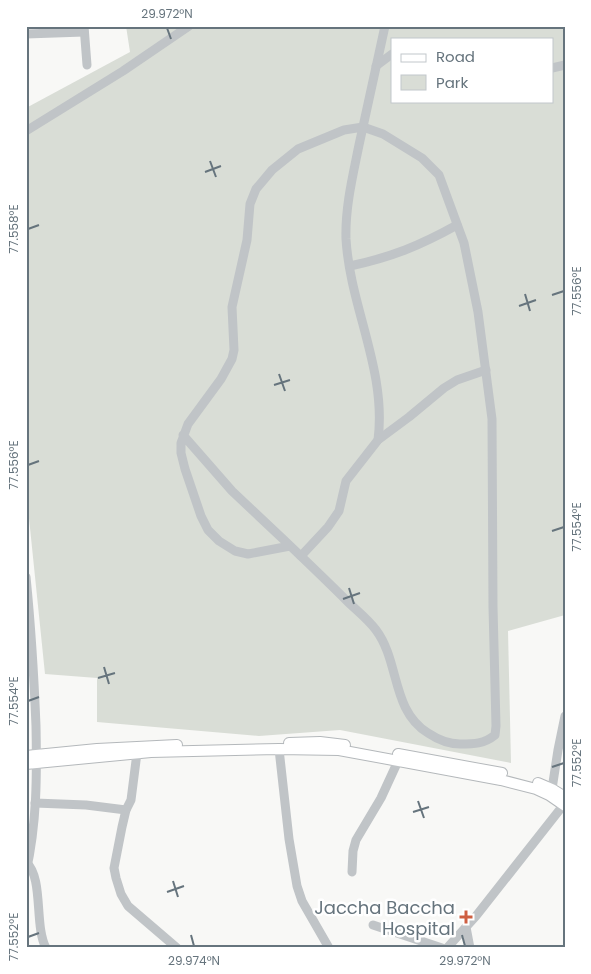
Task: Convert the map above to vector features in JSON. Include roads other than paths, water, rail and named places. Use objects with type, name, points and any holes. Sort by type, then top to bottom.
[{"type":"main road","points":[[31,760],[150,745],[337,743],[501,773],[536,782],[552,789],[564,803]]},
{"type":"main road","points":[[31,760],[279,749],[339,750],[500,780],[536,789],[564,803]]},
{"type":"street","points":[[26,131],[123,71],[189,26]]},
{"type":"street","points":[[378,440],[380,424],[378,397],[368,341],[350,266],[346,238],[347,212],[385,26]]},
{"type":"street","points":[[26,34],[84,29],[87,65]]},
{"type":"street","points":[[376,66],[391,55]]},
{"type":"street","points":[[184,435],[232,491],[301,556],[376,629],[383,641],[399,695],[412,720],[421,729],[437,739],[455,744],[487,742],[495,735],[492,419],[486,370],[464,243],[439,175],[422,158],[383,134],[363,127],[344,130],[298,149],[272,170],[256,189],[250,204],[247,240],[232,307],[234,350],[232,359],[221,379],[188,424],[184,435],[181,453],[201,516],[208,530],[219,541],[235,551],[248,554],[290,546]]},
{"type":"street","points":[[350,266],[393,256],[424,243],[457,225]]},
{"type":"street","points":[[301,556],[339,511],[346,481],[378,440],[450,384],[486,370]]},
{"type":"street","points":[[26,577],[31,760],[35,803],[34,823],[27,866],[33,873],[41,931],[46,948]]},
{"type":"street","points":[[552,789],[565,716]]},
{"type":"street","points":[[279,749],[289,838],[297,886],[302,901],[329,948]]},
{"type":"street","points":[[137,754],[132,795],[126,810],[114,868],[121,894],[128,906],[177,948]]},
{"type":"street","points":[[352,872],[353,851],[356,840],[381,798],[398,761]]},
{"type":"street","points":[[35,803],[86,805],[126,810]]},
{"type":"street","points":[[447,948],[466,927],[564,803]]},
{"type":"street","points":[[373,925],[442,948]]},
{"type":"street","points":[[466,927],[470,948]]},
{"type":"place","name":"Jaccha Baccha Hospital","points":[[466,917]]}]
